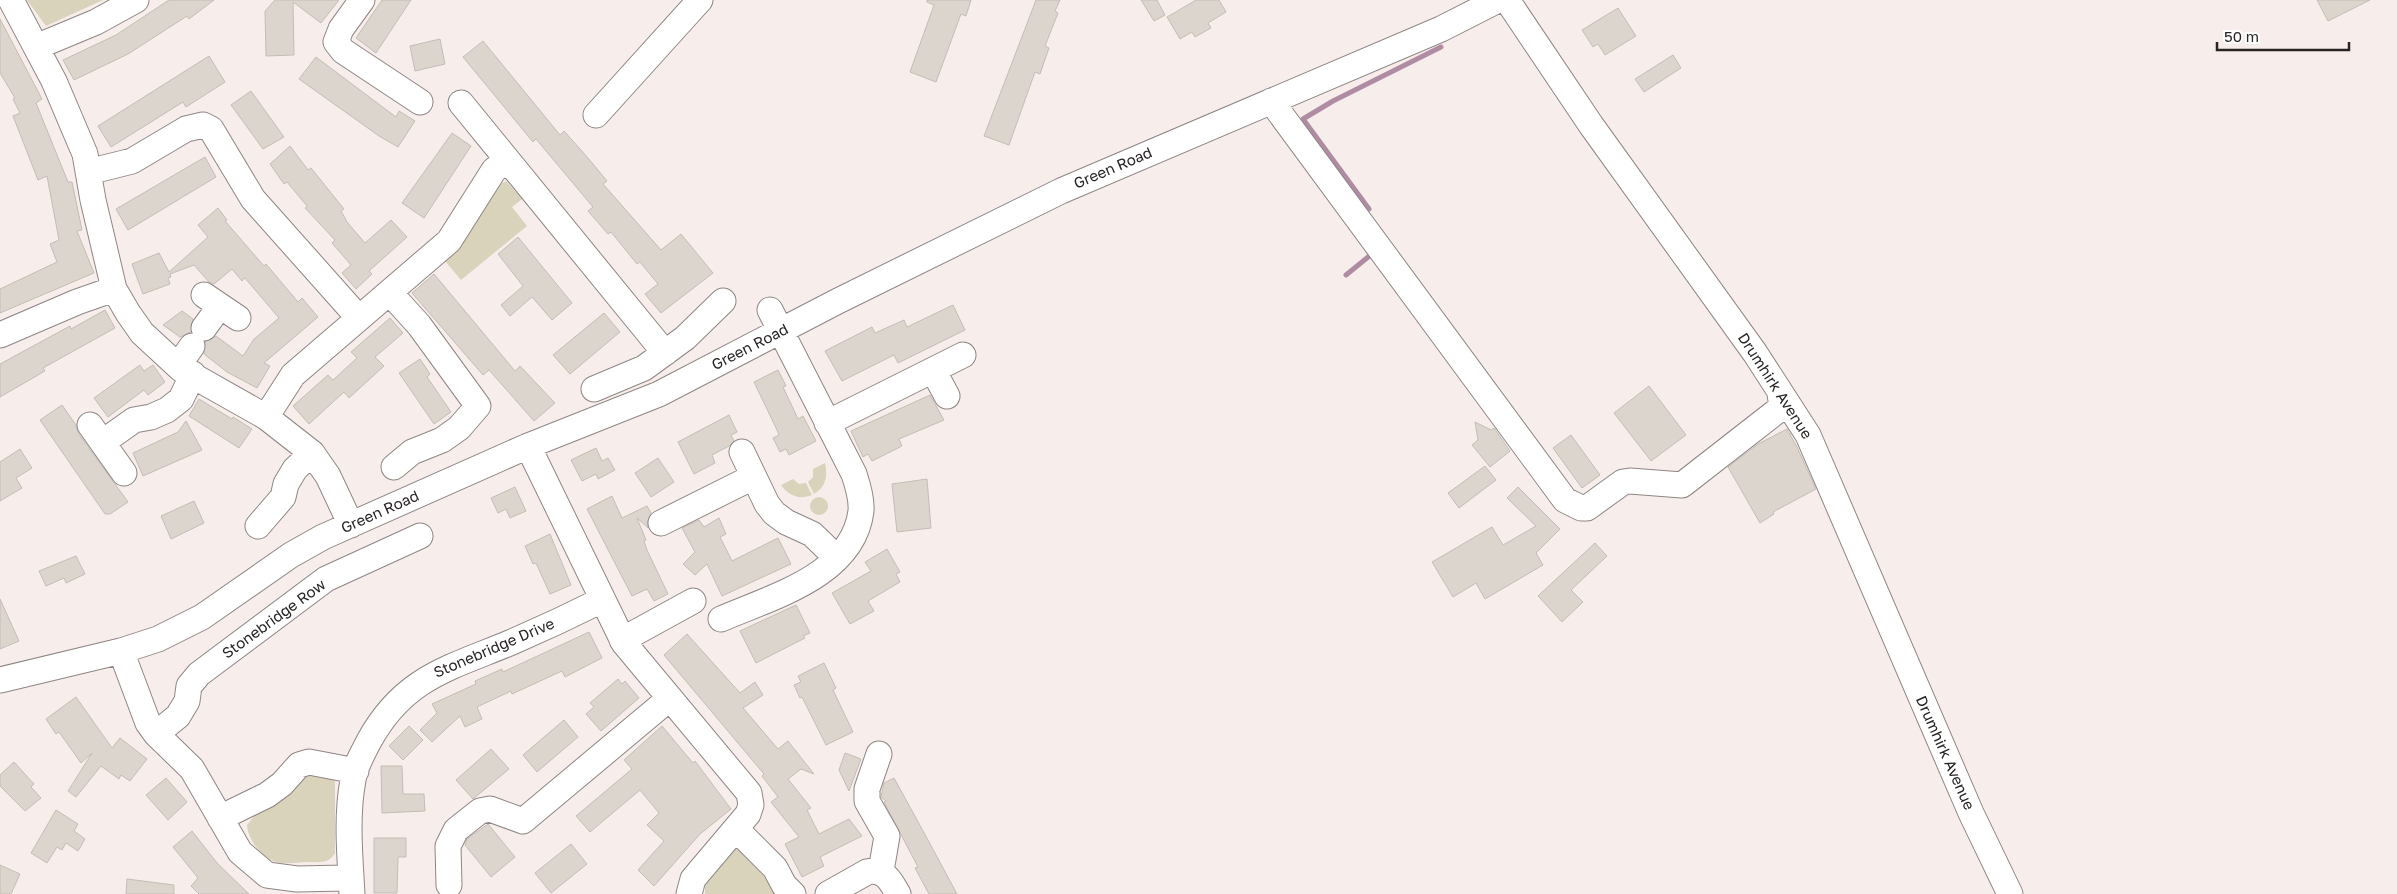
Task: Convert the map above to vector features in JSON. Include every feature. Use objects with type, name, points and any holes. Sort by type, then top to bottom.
[{"type":"street","points":[[11,0],[73,121],[85,154],[114,289],[142,333],[185,370],[266,417],[312,453],[328,476],[351,525]]},
{"type":"street","points":[[36,47],[96,22],[136,0]]},
{"type":"street","points":[[362,0],[341,29],[336,42],[343,51],[420,102]]},
{"type":"street","points":[[596,115],[700,0]]},
{"type":"street","name":"Green Road","points":[[0,680],[121,651],[158,639],[202,617],[291,555],[351,525],[528,446],[659,394],[775,321],[1061,191],[1441,29],[1498,0]]},
{"type":"street","name":"Drumhirk Avenue","points":[[1506,0],[1591,125],[1755,353],[1808,435],[1971,813],[2010,894]]},
{"type":"street","points":[[1271,101],[1565,500],[1581,508],[1587,508],[1623,482],[1682,485],[1782,407],[1780,394]]},
{"type":"street","points":[[460,103],[665,353]]},
{"type":"street","points":[[88,172],[132,161],[186,128],[204,124],[211,128],[253,199],[358,318]]},
{"type":"street","points":[[266,417],[292,375],[449,241],[494,170],[506,161]]},
{"type":"street","points":[[0,335],[60,309],[114,289]]},
{"type":"street","points":[[390,293],[420,324],[478,406],[459,428],[442,440],[412,452],[394,467]]},
{"type":"street","points":[[594,389],[644,368],[685,338],[723,301]]},
{"type":"street","points":[[124,473],[96,434],[134,420],[151,417],[167,410],[181,399],[185,370],[198,337],[221,306]]},
{"type":"street","points":[[721,619],[808,582],[837,558],[857,529],[861,510],[860,492],[854,474],[775,321]]},
{"type":"street","points":[[827,422],[963,355]]},
{"type":"street","points":[[933,370],[947,396]]},
{"type":"street","points":[[528,446],[622,640],[749,793],[751,805],[748,814],[693,880],[690,894]]},
{"type":"street","points":[[742,452],[753,477],[774,513],[786,522],[812,534],[837,558]]},
{"type":"street","points":[[258,526],[283,498],[286,484],[296,469],[312,453]]},
{"type":"street","points":[[661,523],[753,477]]},
{"type":"street","name":"Stonebridge Row","points":[[156,734],[178,716],[187,701],[190,686],[199,674],[294,602],[326,579],[420,536]]},
{"type":"street","name":"Stonebridge Drive","points":[[352,885],[350,803],[356,771],[374,732],[400,699],[420,682],[439,670],[536,632],[602,600]]},
{"type":"street","points":[[622,640],[693,601]]},
{"type":"street","points":[[121,651],[141,710],[156,734],[192,769],[240,852],[267,875],[296,880],[344,878],[352,885]]},
{"type":"street","points":[[449,885],[448,846],[456,830],[480,811],[490,809],[524,821],[670,698]]},
{"type":"street","points":[[879,754],[867,789],[867,801],[887,836],[881,871],[898,894]]},
{"type":"street","points":[[220,818],[267,795],[282,784],[299,766],[310,762],[356,771]]},
{"type":"street","points":[[736,829],[775,868],[784,885],[793,894]]},
{"type":"street","points":[[828,894],[867,872],[881,871]]},
{"type":"shaded area","points":[[27,0],[103,0],[46,26]]},
{"type":"shaded area","points":[[506,181],[522,199],[512,207],[527,226],[461,280],[445,261],[459,248],[501,184]]},
{"type":"shaded area","points":[[825,463],[824,485],[814,494],[808,482],[813,477],[813,469]]},
{"type":"shaded area","points":[[793,479],[799,484],[806,483],[812,495],[799,497],[787,492],[781,485]]},
{"type":"shaded area","points":[[815,497],[823,497],[828,502],[826,513],[815,515],[810,510],[810,502]]},
{"type":"shaded area","points":[[304,772],[332,775],[335,782],[335,853],[333,857],[323,862],[281,863],[269,858],[258,849],[250,837],[247,825],[255,815]]},
{"type":"shaded area","points":[[737,847],[745,848],[753,854],[777,894],[705,894],[705,886]]},
{"type":"building","points":[[169,0],[214,0],[189,19],[187,16],[128,54],[74,80],[63,60],[116,35]]},
{"type":"building","points":[[275,0],[339,0],[321,23],[293,2],[294,55],[266,56],[265,11]]},
{"type":"building","points":[[382,0],[411,0],[376,53],[356,38]]},
{"type":"building","points":[[927,0],[971,0],[966,16],[961,14],[936,82],[910,72],[934,5],[927,2]]},
{"type":"building","points":[[1036,0],[1060,0],[1055,11],[1058,13],[1045,46],[1049,48],[1040,74],[1035,72],[1009,145],[984,136]]},
{"type":"building","points":[[1141,0],[1157,0],[1165,15],[1154,21]]},
{"type":"building","points":[[1196,0],[1219,0],[1226,12],[1208,23],[1211,28],[1195,37],[1192,32],[1180,39],[1167,17]]},
{"type":"building","points":[[2317,0],[2370,0],[2328,21]]},
{"type":"building","points":[[1618,8],[1636,36],[1605,55],[1598,44],[1593,47],[1582,30]]},
{"type":"building","points":[[0,19],[42,99],[36,103],[68,182],[72,182],[82,230],[77,231],[94,273],[0,313],[0,289],[57,262],[50,244],[59,240],[47,176],[38,180],[13,116],[20,113],[13,99],[15,98],[0,73]]},
{"type":"building","points":[[440,39],[445,64],[415,71],[410,46]]},
{"type":"building","points":[[483,41],[560,135],[564,131],[588,158],[607,181],[603,184],[661,250],[681,234],[713,273],[661,313],[645,294],[658,284],[640,262],[637,264],[611,232],[608,234],[588,211],[593,207],[536,139],[533,142],[463,57]]},
{"type":"building","points":[[1673,55],[1681,68],[1644,92],[1635,79]]},
{"type":"building","points":[[209,56],[225,82],[186,107],[183,102],[111,147],[98,126]]},
{"type":"building","points":[[316,57],[396,117],[399,111],[415,121],[398,147],[379,136],[299,79]]},
{"type":"building","points":[[251,91],[284,137],[263,149],[231,105]]},
{"type":"building","points":[[452,133],[471,146],[424,218],[402,203]]},
{"type":"building","points":[[290,146],[308,170],[311,168],[344,209],[341,211],[347,222],[365,243],[391,220],[407,237],[369,271],[372,274],[356,289],[342,273],[351,265],[332,243],[335,240],[305,208],[307,206],[287,182],[284,184],[270,164]]},
{"type":"building","points":[[205,157],[216,177],[128,230],[116,209]]},
{"type":"building","points":[[218,208],[227,220],[225,221],[264,266],[266,264],[298,302],[302,298],[318,317],[264,363],[270,366],[257,388],[227,372],[204,354],[205,342],[216,336],[243,356],[254,339],[279,318],[245,278],[242,281],[232,269],[214,284],[209,282],[194,265],[170,274],[171,277],[168,278],[170,284],[143,294],[132,264],[159,253],[169,272],[208,237],[198,225]]},
{"type":"building","points":[[518,237],[572,303],[552,320],[532,297],[510,316],[501,305],[523,286],[498,254]]},
{"type":"building","points":[[434,274],[515,371],[520,366],[555,403],[534,421],[489,370],[483,375],[412,293]]},
{"type":"building","points":[[953,305],[965,330],[898,363],[894,355],[842,381],[825,351],[872,327],[875,333],[904,320],[907,327]]},
{"type":"building","points":[[105,310],[115,328],[43,368],[45,371],[0,397],[0,364],[70,326],[71,329]]},
{"type":"building","points":[[182,311],[193,319],[191,332],[180,337],[163,325]]},
{"type":"building","points":[[604,313],[620,332],[570,374],[553,355]]},
{"type":"building","points":[[390,318],[403,333],[375,357],[384,366],[349,398],[344,392],[309,424],[293,406],[328,375],[333,380],[357,358],[351,352]]},
{"type":"building","points":[[420,359],[430,374],[427,377],[451,412],[434,424],[399,373]]},
{"type":"building","points":[[140,365],[144,371],[153,365],[165,382],[148,395],[144,390],[108,417],[94,398]]},
{"type":"building","points":[[778,370],[786,386],[783,387],[798,419],[803,416],[816,441],[789,455],[786,449],[780,452],[773,438],[779,435],[754,382]]},
{"type":"building","points":[[1649,386],[1686,435],[1651,461],[1614,413]]},
{"type":"building","points":[[930,395],[944,420],[899,439],[902,446],[872,461],[868,454],[863,457],[851,431]]},
{"type":"building","points":[[199,399],[252,429],[239,448],[189,416]]},
{"type":"building","points":[[62,405],[76,425],[78,433],[128,502],[110,514],[105,514],[40,420]]},
{"type":"building","points":[[729,415],[737,432],[731,435],[734,441],[729,446],[712,455],[715,463],[694,474],[678,442]]},
{"type":"building","points":[[186,421],[202,450],[143,476],[133,453],[178,432]]},
{"type":"building","points":[[1475,422],[1491,430],[1494,428],[1510,451],[1490,467],[1472,445],[1478,440]]},
{"type":"building","points":[[1787,429],[1816,489],[1773,512],[1774,514],[1760,523],[1728,467],[1758,444]]},
{"type":"building","points":[[1571,435],[1600,475],[1582,488],[1553,448]]},
{"type":"building","points":[[596,448],[602,461],[608,458],[615,470],[598,479],[596,474],[582,481],[571,460]]},
{"type":"building","points":[[20,449],[32,468],[16,478],[22,488],[0,501],[0,462]]},
{"type":"building","points":[[658,458],[674,482],[651,497],[635,473]]},
{"type":"building","points":[[1485,466],[1496,480],[1459,508],[1448,493]]},
{"type":"building","points":[[927,479],[931,528],[897,532],[892,484]]},
{"type":"building","points":[[515,487],[526,511],[510,518],[506,509],[498,513],[491,498]]},
{"type":"building","points":[[1518,487],[1560,529],[1536,553],[1543,565],[1485,599],[1476,583],[1453,597],[1432,562],[1492,527],[1503,545],[1536,526],[1507,498]]},
{"type":"building","points":[[612,496],[622,518],[647,506],[651,513],[647,522],[648,528],[637,518],[646,540],[644,541],[647,550],[668,594],[654,601],[647,589],[632,596],[587,509]]},
{"type":"building","points":[[194,501],[204,523],[171,539],[161,516]]},
{"type":"building","points":[[719,518],[726,534],[720,537],[732,561],[778,538],[791,564],[722,596],[707,564],[695,575],[683,564],[695,552],[682,528],[699,520],[704,527]]},
{"type":"building","points":[[550,534],[571,585],[550,594],[536,563],[533,564],[525,546]]},
{"type":"building","points":[[1595,543],[1607,556],[1571,590],[1583,602],[1562,622],[1538,596]]},
{"type":"building","points":[[887,549],[900,572],[896,574],[900,582],[868,601],[874,611],[850,624],[832,593],[871,571],[865,562]]},
{"type":"building","points":[[76,556],[85,574],[66,583],[64,578],[46,586],[39,571]]},
{"type":"building","points":[[0,599],[19,641],[0,649]]},
{"type":"building","points":[[796,605],[810,633],[803,636],[805,638],[756,663],[740,631]]},
{"type":"building","points":[[589,632],[602,658],[565,677],[562,671],[512,694],[511,691],[477,707],[482,719],[465,727],[460,716],[432,742],[420,730],[437,713],[432,704],[476,684],[475,681],[502,669],[503,672]]},
{"type":"building","points":[[687,634],[740,693],[755,682],[763,695],[743,708],[778,749],[788,741],[814,774],[801,769],[788,779],[811,808],[807,810],[819,834],[849,819],[862,836],[820,857],[824,866],[802,877],[785,844],[799,837],[771,802],[778,797],[762,776],[764,774],[664,655]]},
{"type":"building","points":[[824,663],[836,688],[833,690],[853,732],[826,745],[794,685],[801,682],[798,676]]},
{"type":"building","points":[[618,679],[622,684],[625,681],[639,698],[601,731],[586,714],[594,707],[590,703]]},
{"type":"building","points":[[76,697],[112,748],[120,738],[147,759],[130,781],[121,775],[119,779],[101,766],[76,797],[68,791],[92,753],[81,763],[59,732],[56,734],[46,719]]},
{"type":"building","points":[[564,720],[578,737],[537,772],[523,755]]},
{"type":"building","points":[[409,726],[423,740],[403,760],[389,746]]},
{"type":"building","points":[[662,726],[693,763],[695,761],[731,809],[700,834],[654,886],[638,870],[664,841],[647,825],[659,813],[640,790],[590,832],[576,816],[632,769],[624,760]]},
{"type":"building","points":[[491,749],[509,769],[473,799],[456,780]]},
{"type":"building","points":[[845,753],[861,759],[849,791],[839,770]]},
{"type":"building","points":[[14,762],[34,784],[31,787],[41,798],[25,811],[0,786],[0,775]]},
{"type":"building","points":[[381,766],[402,766],[403,794],[424,794],[425,811],[382,813]]},
{"type":"building","points":[[166,778],[187,802],[168,820],[146,795]]},
{"type":"building","points":[[894,778],[957,894],[929,894],[915,868],[918,867],[884,802],[886,801],[881,797],[884,783]]},
{"type":"building","points":[[56,810],[78,824],[74,831],[85,839],[78,851],[66,843],[62,850],[57,847],[47,863],[31,853]]},
{"type":"building","points":[[488,824],[515,857],[491,877],[465,845],[467,839]]},
{"type":"building","points":[[192,831],[217,863],[249,894],[199,894],[191,886],[198,878],[173,847]]},
{"type":"building","points":[[374,838],[406,838],[406,857],[398,857],[397,893],[374,893]]},
{"type":"building","points":[[571,844],[587,864],[551,893],[535,873]]},
{"type":"building","points":[[0,865],[20,874],[11,894],[0,894]]},
{"type":"building","points":[[127,879],[174,885],[174,894],[126,894]]},
{"type":"waterway","points":[[1369,209],[1303,119],[1333,101],[1441,47]]},
{"type":"waterway","points":[[1346,275],[1373,253]]}]
